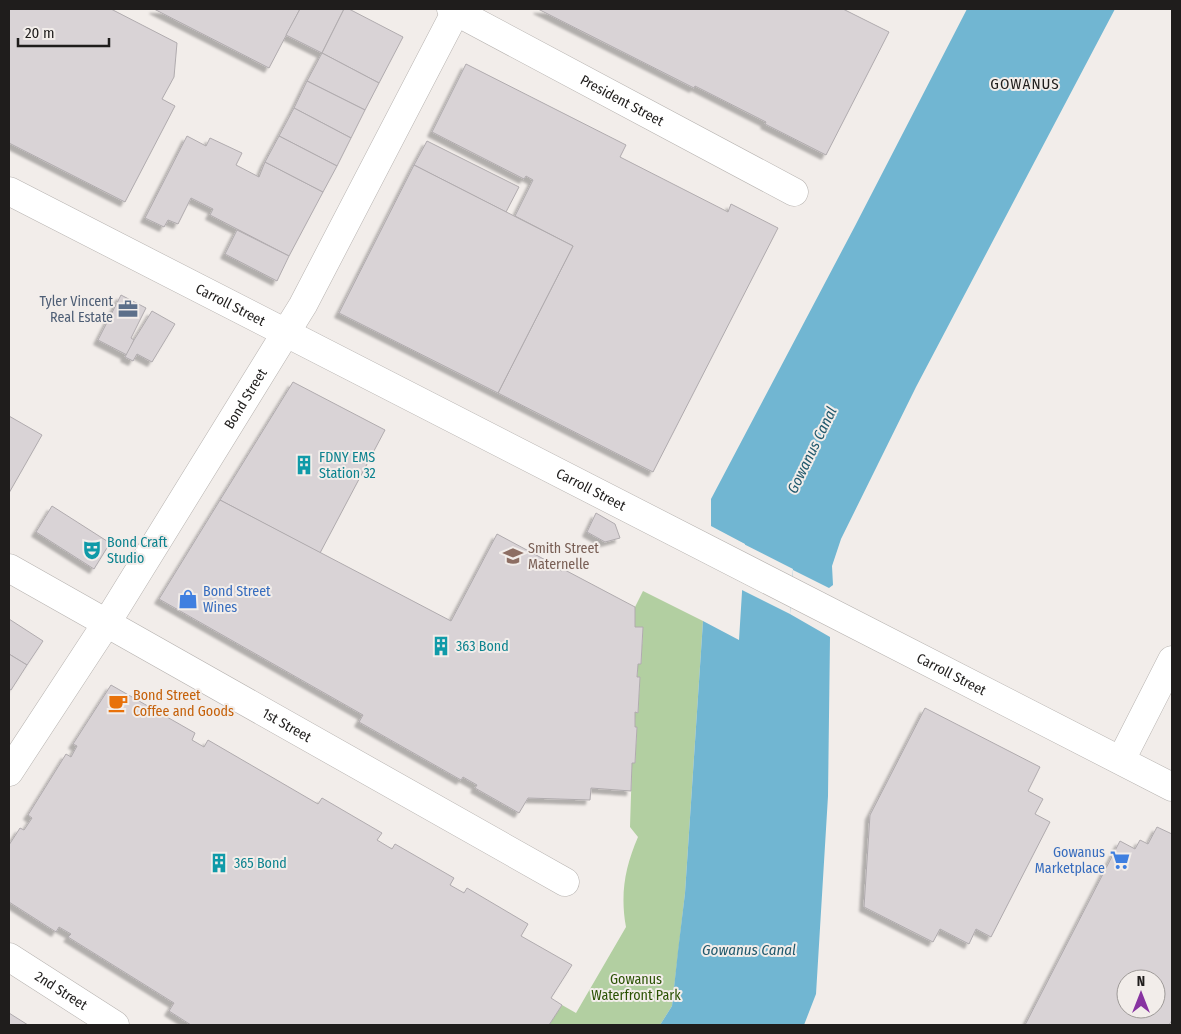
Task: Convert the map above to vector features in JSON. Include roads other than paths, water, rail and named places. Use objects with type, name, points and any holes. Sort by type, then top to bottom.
[{"type":"street","name":"President Street","points":[[454,10],[794,192]]},
{"type":"street","name":"Bond Street","points":[[9,772],[106,624],[303,305],[454,10]]},
{"type":"street","name":"Carroll Street","points":[[9,190],[1172,787]]},
{"type":"street","name":"1st Street","points":[[9,568],[565,882]]},
{"type":"street","points":[[1120,760],[1172,660]]},
{"type":"street","name":"2nd Street","points":[[9,957],[115,1025]]},
{"type":"water","name":"Gowanus Canal","points":[[967,9],[1115,9],[916,387],[841,539],[832,566],[833,585],[829,588],[793,570],[790,614],[830,637],[828,796],[816,994],[804,1025],[660,1025],[672,1006],[685,893],[703,621],[739,640],[745,544],[711,526],[711,499]]},
{"type":"place","name":"Tyler Vincent Real Estate","points":[[128,309]]},
{"type":"place","name":"FDNY EMS Station 32","points":[[304,465]]},
{"type":"place","name":"Bond Craft Studio","points":[[92,550]]},
{"type":"place","name":"Smith Street Maternelle","points":[[513,556]]},
{"type":"place","name":"Bond Street Wines","points":[[188,599]]},
{"type":"place","name":"363 Bond","points":[[441,646]]},
{"type":"place","name":"Bond Street Coffee and Goods","points":[[118,703]]},
{"type":"place","name":"Gowanus Marketplace","points":[[1120,860]]},
{"type":"place","name":"365 Bond","points":[[219,863]]},
{"type":"district","name":"GOWANUS","points":[[1025,84]]},
{"type":"park label","name":"Gowanus Waterfront Park","points":[[636,988]]}]
